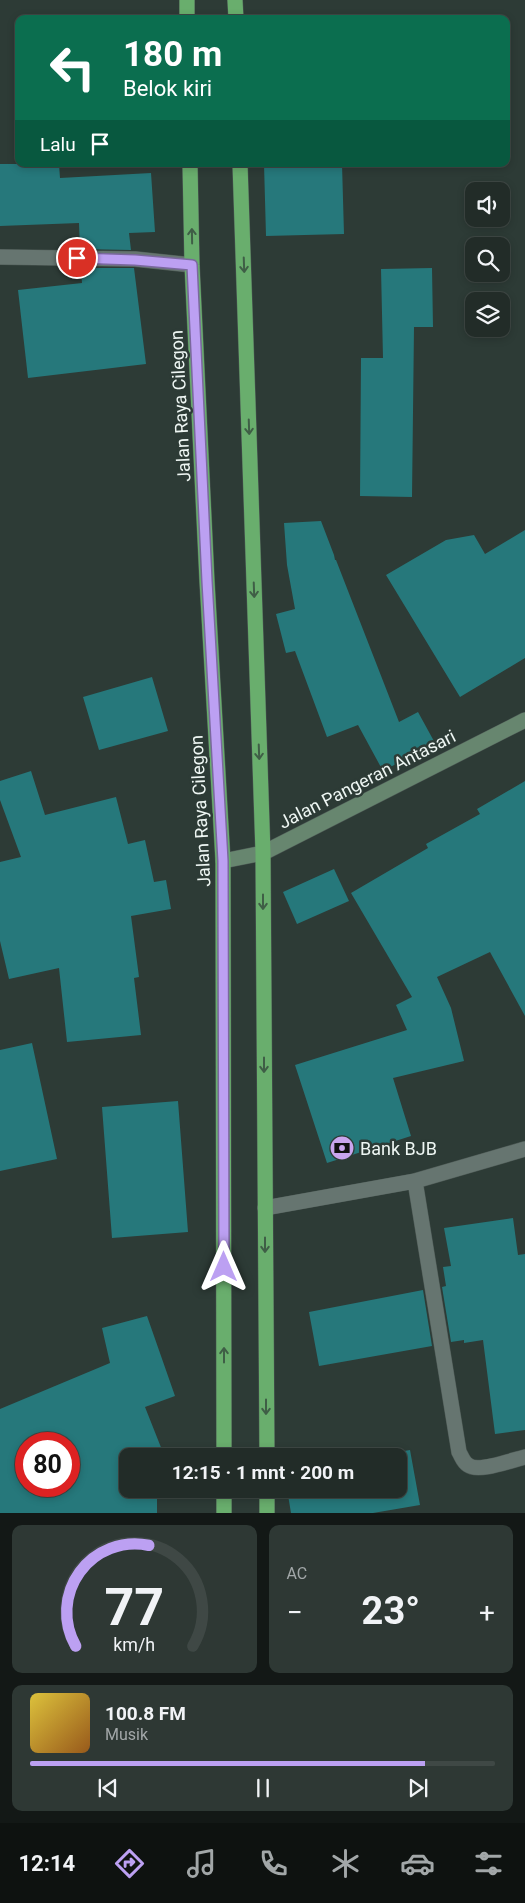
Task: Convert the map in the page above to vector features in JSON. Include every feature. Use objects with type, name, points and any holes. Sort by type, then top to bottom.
[{"type":"highway","points":[[187,0],[187,15]]},
{"type":"highway","points":[[235,0],[236,15]]},
{"type":"highway","name":"Jalan Raya Cilegon","points":[[190,167],[192,265],[206,571],[223,861],[224,1448]]},
{"type":"highway","points":[[240,167],[263,853],[267,1448]]},
{"type":"highway","points":[[224,1498],[224,1513]]},
{"type":"highway","points":[[267,1498],[267,1513]]},
{"type":"street","points":[[0,257],[135,260],[192,265]]},
{"type":"street","name":"Jalan Pangeran Antasari","points":[[223,861],[263,853],[525,720]]},
{"type":"street","points":[[265,1208],[414,1181],[525,1149]]},
{"type":"street","points":[[414,1181],[459,1452],[464,1461],[473,1468],[482,1468],[525,1457]]},
{"type":"building","points":[[0,164],[15,164],[15,167],[59,167],[60,178],[151,173],[155,232],[129,233],[131,250],[80,249],[79,223],[0,226]]},
{"type":"building","points":[[264,167],[342,167],[344,234],[266,236]]},
{"type":"building","points":[[81,268],[134,268],[146,364],[28,378],[18,290],[82,283]]},
{"type":"building","points":[[432,268],[433,327],[414,327],[412,497],[360,496],[361,358],[383,358],[381,269]]},
{"type":"building","points":[[321,521],[399,722],[418,712],[435,743],[383,771],[358,725],[327,737],[295,651],[286,653],[276,614],[295,609],[287,565],[284,523]]},
{"type":"building","points":[[525,530],[525,658],[460,697],[386,575],[446,540],[474,535],[485,554]]},
{"type":"building","points":[[152,677],[168,731],[99,750],[83,697]]},
{"type":"building","points":[[31,771],[45,815],[116,797],[128,844],[145,840],[154,882],[166,880],[171,909],[131,916],[139,977],[134,978],[141,1035],[67,1042],[59,968],[9,979],[0,941],[0,862],[21,857],[0,800],[0,781]]},
{"type":"building","points":[[525,781],[525,1016],[490,952],[437,977],[451,1008],[464,1061],[393,1078],[411,1136],[327,1163],[295,1065],[407,1030],[396,1005],[412,997],[351,893],[428,848],[426,844],[480,814],[477,809]]},
{"type":"building","points":[[334,869],[349,901],[297,924],[283,892]]},
{"type":"building","points":[[32,1043],[57,1159],[0,1171],[0,1050]]},
{"type":"building","points":[[178,1101],[188,1232],[112,1238],[102,1107]]},
{"type":"building","points":[[513,1218],[518,1255],[525,1254],[525,1430],[495,1434],[483,1340],[464,1343],[464,1340],[451,1342],[442,1287],[446,1286],[443,1267],[451,1266],[444,1228]]},
{"type":"building","points":[[423,1290],[432,1346],[319,1366],[309,1312]]},
{"type":"building","points":[[147,1316],[175,1396],[145,1407],[161,1448],[119,1448],[119,1498],[157,1498],[157,1513],[0,1513],[0,1409],[110,1363],[102,1328]]},
{"type":"building","points":[[410,1450],[420,1505],[373,1513],[291,1513],[288,1498],[407,1498],[407,1451]]},
{"type":"place","name":"Bank BJB","points":[[342,1148]]},
{"type":"route","points":[[77,258],[135,260],[192,265],[223,861],[224,1267]]}]
